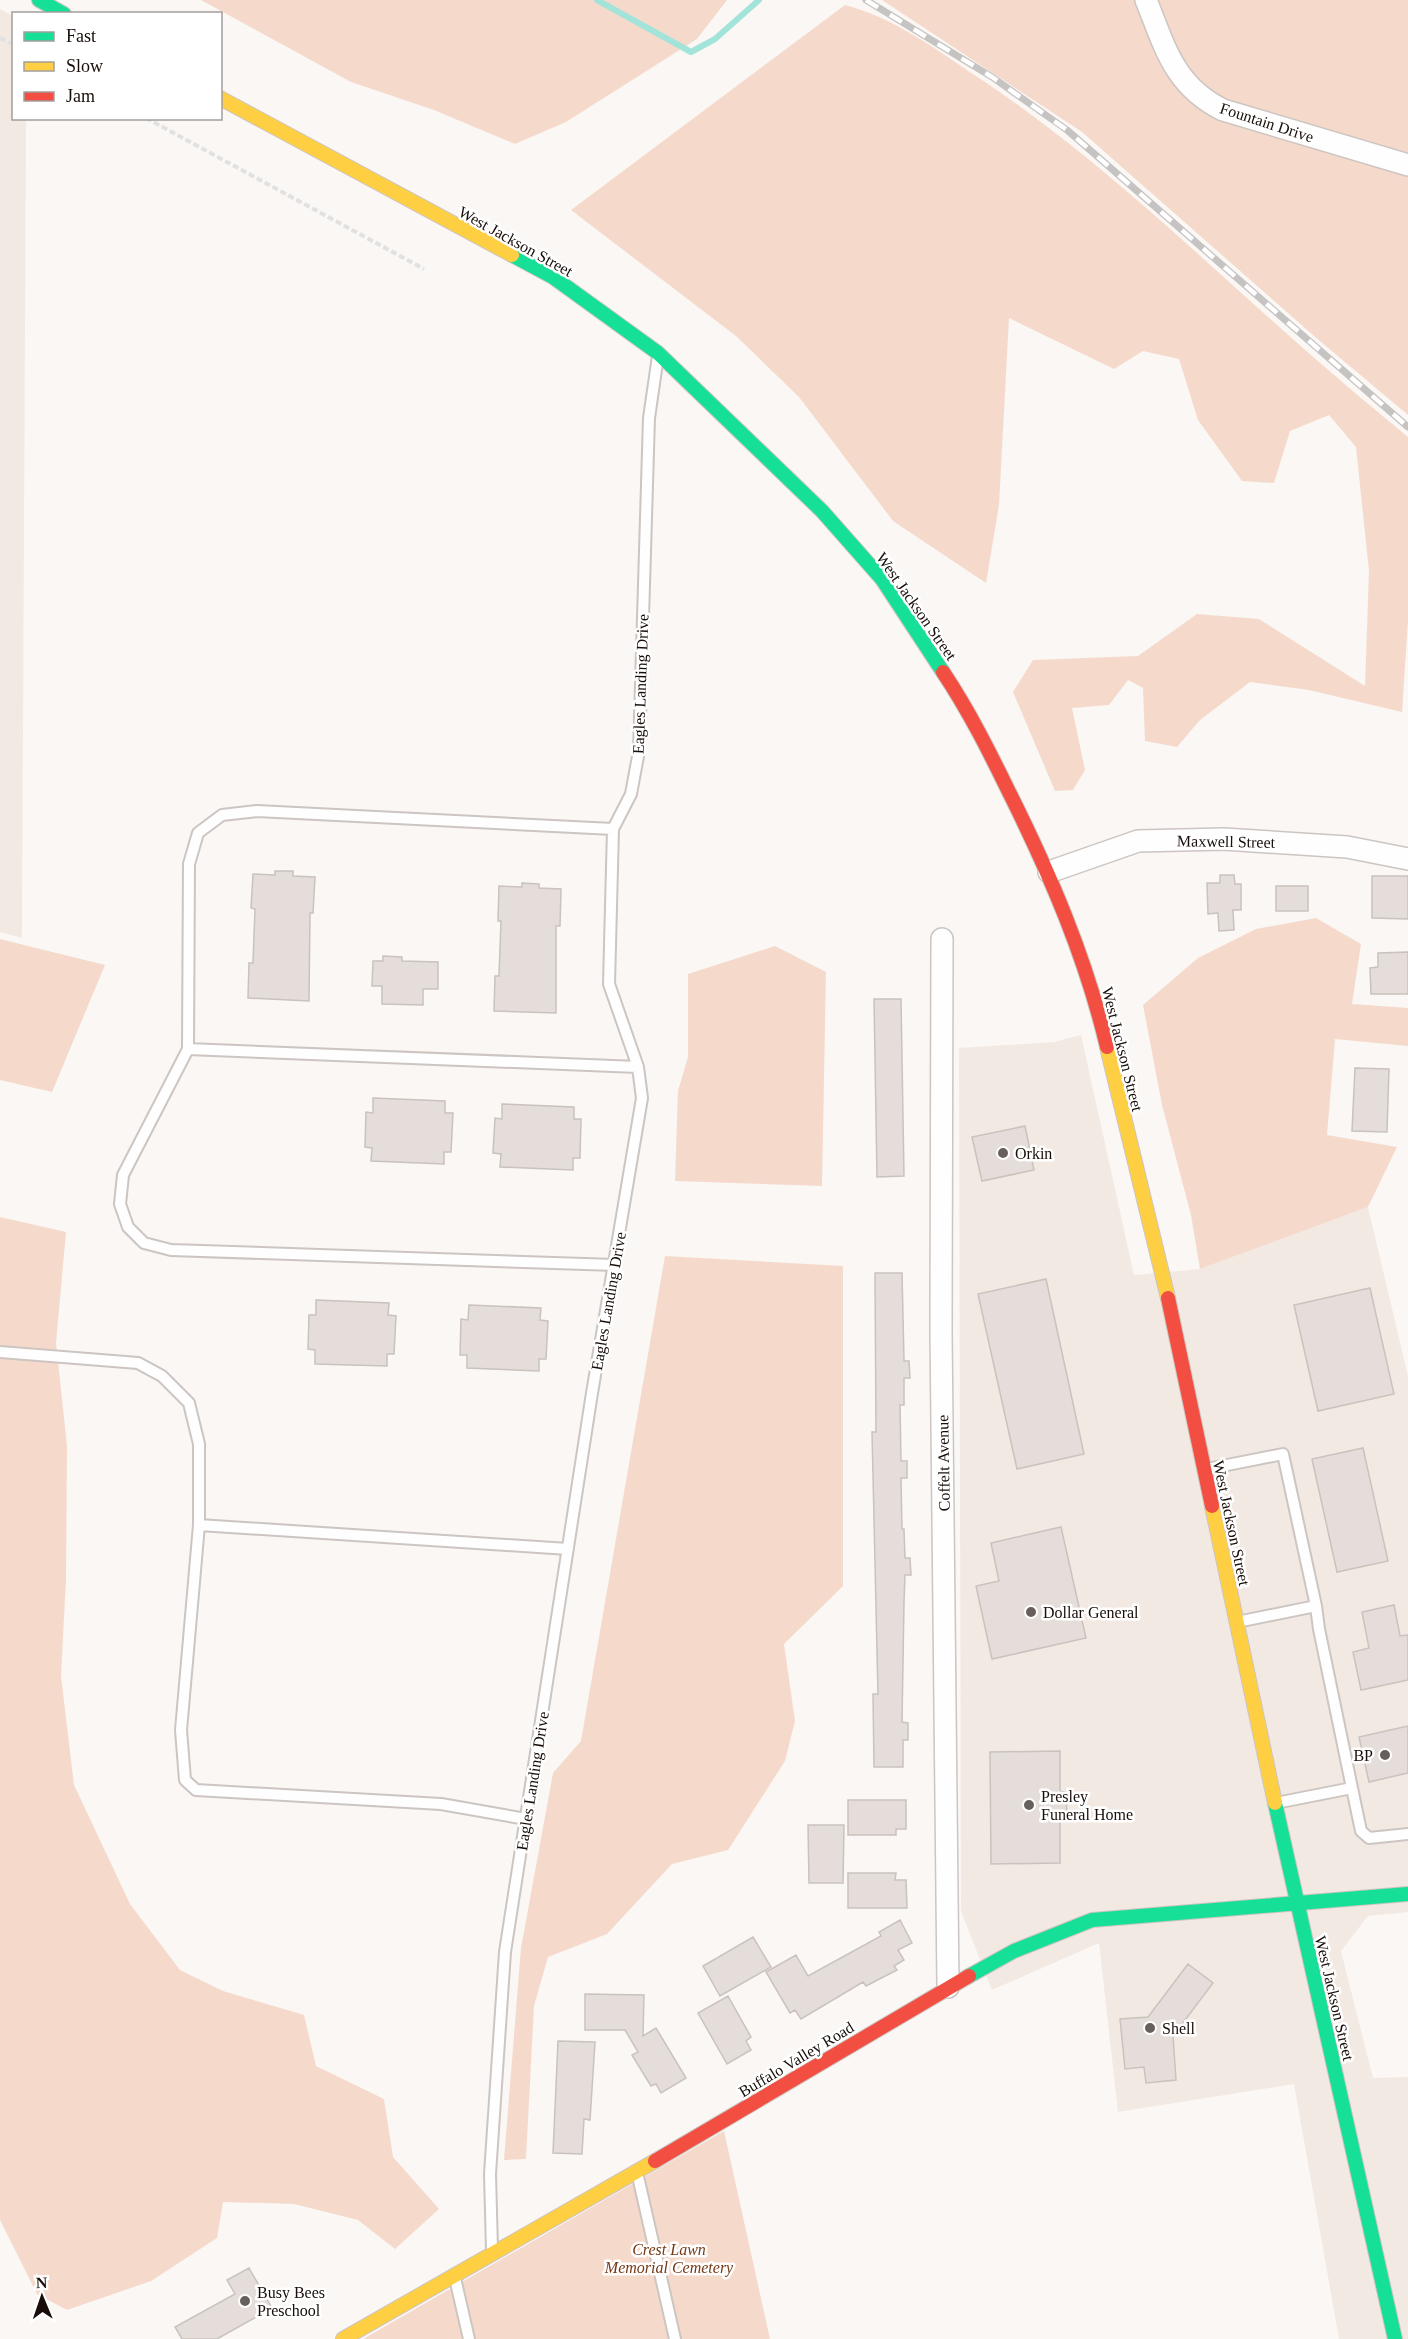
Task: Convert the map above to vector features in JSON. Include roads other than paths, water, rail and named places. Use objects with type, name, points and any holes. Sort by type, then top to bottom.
[{"type":"street","points":[[39,0],[60,12]]},
{"type":"street","name":"Fountain Drive","points":[[1146,0],[1179,75],[1205,101],[1223,110],[1408,165]]},
{"type":"street","name":"West Jackson Street","points":[[222,99],[553,277],[658,353],[822,511],[882,579],[969,711],[1049,872],[1098,1008],[1166,1288],[1275,1804],[1395,2339]]},
{"type":"street","name":"Maxwell Street","points":[[1049,872],[1138,841],[1224,839],[1347,847],[1408,859]]},
{"type":"street","name":"Coffelt Avenue","points":[[942,939],[941,1330],[948,1987]]},
{"type":"street","name":"Buffalo Valley Road","points":[[343,2339],[637,2172],[948,1987],[1014,1951],[1092,1920],[1408,1894]]},
{"type":"lane","name":"Eagles Landing Drive","points":[[492,2253],[490,2174],[506,1952],[568,1549],[642,1098],[638,1067],[609,984],[613,829],[630,794],[639,751],[649,418],[658,353]]},
{"type":"lane","points":[[613,829],[257,811],[222,815],[198,832],[189,864],[188,1049],[123,1175],[120,1204],[128,1227],[144,1243],[171,1250],[615,1265]]},
{"type":"lane","points":[[188,1049],[638,1067]]},
{"type":"lane","points":[[0,1352],[138,1363],[162,1376],[189,1403],[200,1444],[198,1525],[181,1730],[185,1780],[196,1790],[441,1804],[526,1819]]},
{"type":"lane","points":[[1203,1469],[1283,1454],[1361,1831],[1369,1838],[1408,1834]]},
{"type":"lane","points":[[198,1525],[568,1549]]},
{"type":"lane","points":[[1237,1622],[1316,1606]]},
{"type":"lane","points":[[1275,1804],[1352,1788]]},
{"type":"lane","points":[[637,2172],[675,2339]]},
{"type":"lane","points":[[455,2276],[469,2339]]},
{"type":"waterway","points":[[597,0],[691,52],[715,39],[759,0]]},
{"type":"railway","points":[[866,0],[992,77],[1067,130],[1408,427]]},
{"type":"place","name":"Orkin","points":[[1003,1153]]},
{"type":"place","name":"Dollar General","points":[[1031,1612]]},
{"type":"place","name":"BP","points":[[1385,1755]]},
{"type":"place","name":"Presley Funeral Home","points":[[1029,1805]]},
{"type":"place","name":"Shell","points":[[1150,2028]]},
{"type":"place","name":"Busy Bees Preschool","points":[[245,2301]]},
{"type":"park label","name":"Crest Lawn Memorial Cemetery","points":[[669,2258]]}]
